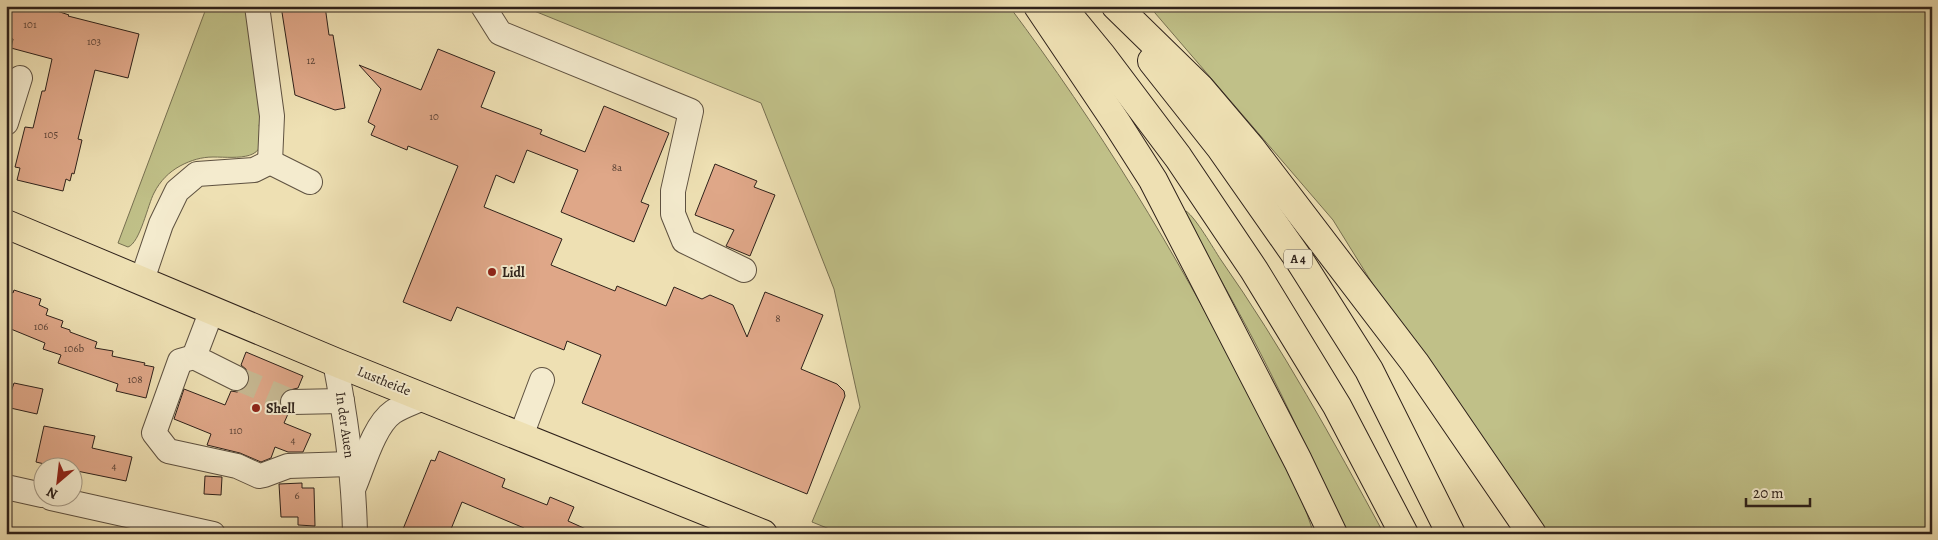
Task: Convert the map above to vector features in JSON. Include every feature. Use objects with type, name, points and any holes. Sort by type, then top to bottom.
[{"type":"main road","points":[[1038,6],[1153,180],[1298,461],[1333,534]]},
{"type":"main road","points":[[1061,6],[1102,56],[1178,157],[1254,270],[1337,406],[1404,534]]},
{"type":"main road","name":"A 4","points":[[1110,6],[1220,148],[1300,261],[1369,370],[1452,534]]},
{"type":"main road","points":[[1116,6],[1200,88],[1251,148],[1415,362],[1532,534]]},
{"type":"main road","name":"Lustheide","points":[[6,224],[335,362],[763,534]]},
{"type":"main road","points":[[1298,461],[1319,534]]},
{"type":"street","points":[[257,6],[272,116],[270,162]]},
{"type":"street","points":[[483,6],[500,33],[691,111],[673,190],[673,214],[684,241],[744,270]]},
{"type":"street","points":[[6,124],[20,78]]},
{"type":"street","points":[[270,162],[310,182]]},
{"type":"street","points":[[142,280],[161,224],[177,191],[197,174],[254,170],[270,162]]},
{"type":"street","points":[[194,357],[212,310]]},
{"type":"street","points":[[236,378],[194,357],[180,361],[154,433],[168,451],[237,466],[259,476],[264,476],[288,466],[350,464]]},
{"type":"street","name":"In der Auen","points":[[335,362],[354,489],[355,534]]},
{"type":"street","points":[[522,436],[542,380]]},
{"type":"street","name":"In der Auen","points":[[354,489],[375,437],[387,417],[425,398]]},
{"type":"street","points":[[293,402],[342,402]]},
{"type":"street","points":[[6,487],[32,493]]},
{"type":"street","points":[[82,505],[213,534]]},
{"type":"green space","points":[[207,6],[245,6],[263,120],[259,125],[260,146],[256,152],[250,155],[201,158],[172,171],[156,189],[140,231],[128,247],[118,243]]},
{"type":"green space","points":[[522,6],[1009,6],[1074,97],[1163,237],[1282,457],[1314,534],[842,534],[812,522],[860,407],[834,289],[761,103]]},
{"type":"green space","points":[[1149,6],[1932,6],[1932,534],[1530,534],[1508,502],[1333,220]]},
{"type":"green space","points":[[1186,211],[1195,220],[1286,360],[1384,534],[1345,534],[1281,394],[1261,354],[1183,214]]},
{"type":"building","points":[[6,6],[59,6],[57,11],[68,16],[139,34],[128,78],[95,70],[78,139],[82,140],[74,174],[72,173],[70,181],[66,179],[63,191],[17,180],[20,168],[15,167],[25,127],[33,128],[42,91],[45,91],[52,59],[11,48],[13,39],[6,37]]},
{"type":"building","points":[[281,6],[325,6],[329,35],[333,35],[345,108],[335,110],[295,95]]},
{"type":"building","points":[[438,49],[495,72],[481,107],[542,130],[540,134],[585,152],[604,106],[669,133],[641,202],[649,205],[634,242],[561,212],[578,170],[527,150],[514,183],[496,175],[484,207],[562,239],[551,265],[615,291],[617,286],[666,306],[674,287],[702,299],[710,295],[733,305],[747,337],[765,292],[823,315],[801,369],[837,384],[844,391],[845,396],[807,494],[582,403],[601,355],[567,341],[564,350],[457,307],[451,321],[403,302],[458,166],[408,146],[407,150],[371,135],[375,126],[368,122],[381,89],[359,65],[421,90]]},
{"type":"building","points":[[715,164],[757,181],[754,187],[775,195],[750,256],[726,246],[734,230],[695,215]]},
{"type":"building","points":[[6,290],[13,293],[14,290],[41,299],[39,305],[48,309],[46,315],[63,321],[61,327],[70,330],[70,332],[97,342],[95,348],[113,351],[112,356],[145,363],[144,365],[154,367],[146,398],[116,391],[118,384],[58,363],[61,355],[43,349],[45,343],[6,327]]},
{"type":"building","points":[[246,352],[303,376],[298,388],[286,391],[281,396],[279,402],[282,410],[288,414],[284,423],[311,434],[303,452],[288,452],[275,447],[271,458],[261,462],[240,453],[207,445],[211,434],[174,419],[184,389],[225,405],[231,391],[237,392],[244,389],[250,378],[247,370],[241,365]]},
{"type":"building","points":[[14,383],[43,389],[37,414],[6,407]]},
{"type":"building","points":[[44,426],[95,436],[92,448],[132,457],[126,481],[82,472],[82,458],[37,458]]},
{"type":"building","points":[[439,451],[505,479],[502,487],[547,505],[550,497],[574,507],[568,521],[597,534],[522,534],[524,528],[462,502],[449,534],[401,534],[431,460],[435,461]]},
{"type":"building","points":[[205,476],[222,477],[221,495],[204,494]]},
{"type":"building","points":[[302,483],[302,488],[314,488],[315,526],[298,525],[298,517],[281,517],[279,484]]},
{"type":"tunnel","points":[[236,378],[293,402]]},
{"type":"place","name":"Lidl","points":[[492,272]]},
{"type":"place","name":"Shell","points":[[256,408]]}]
